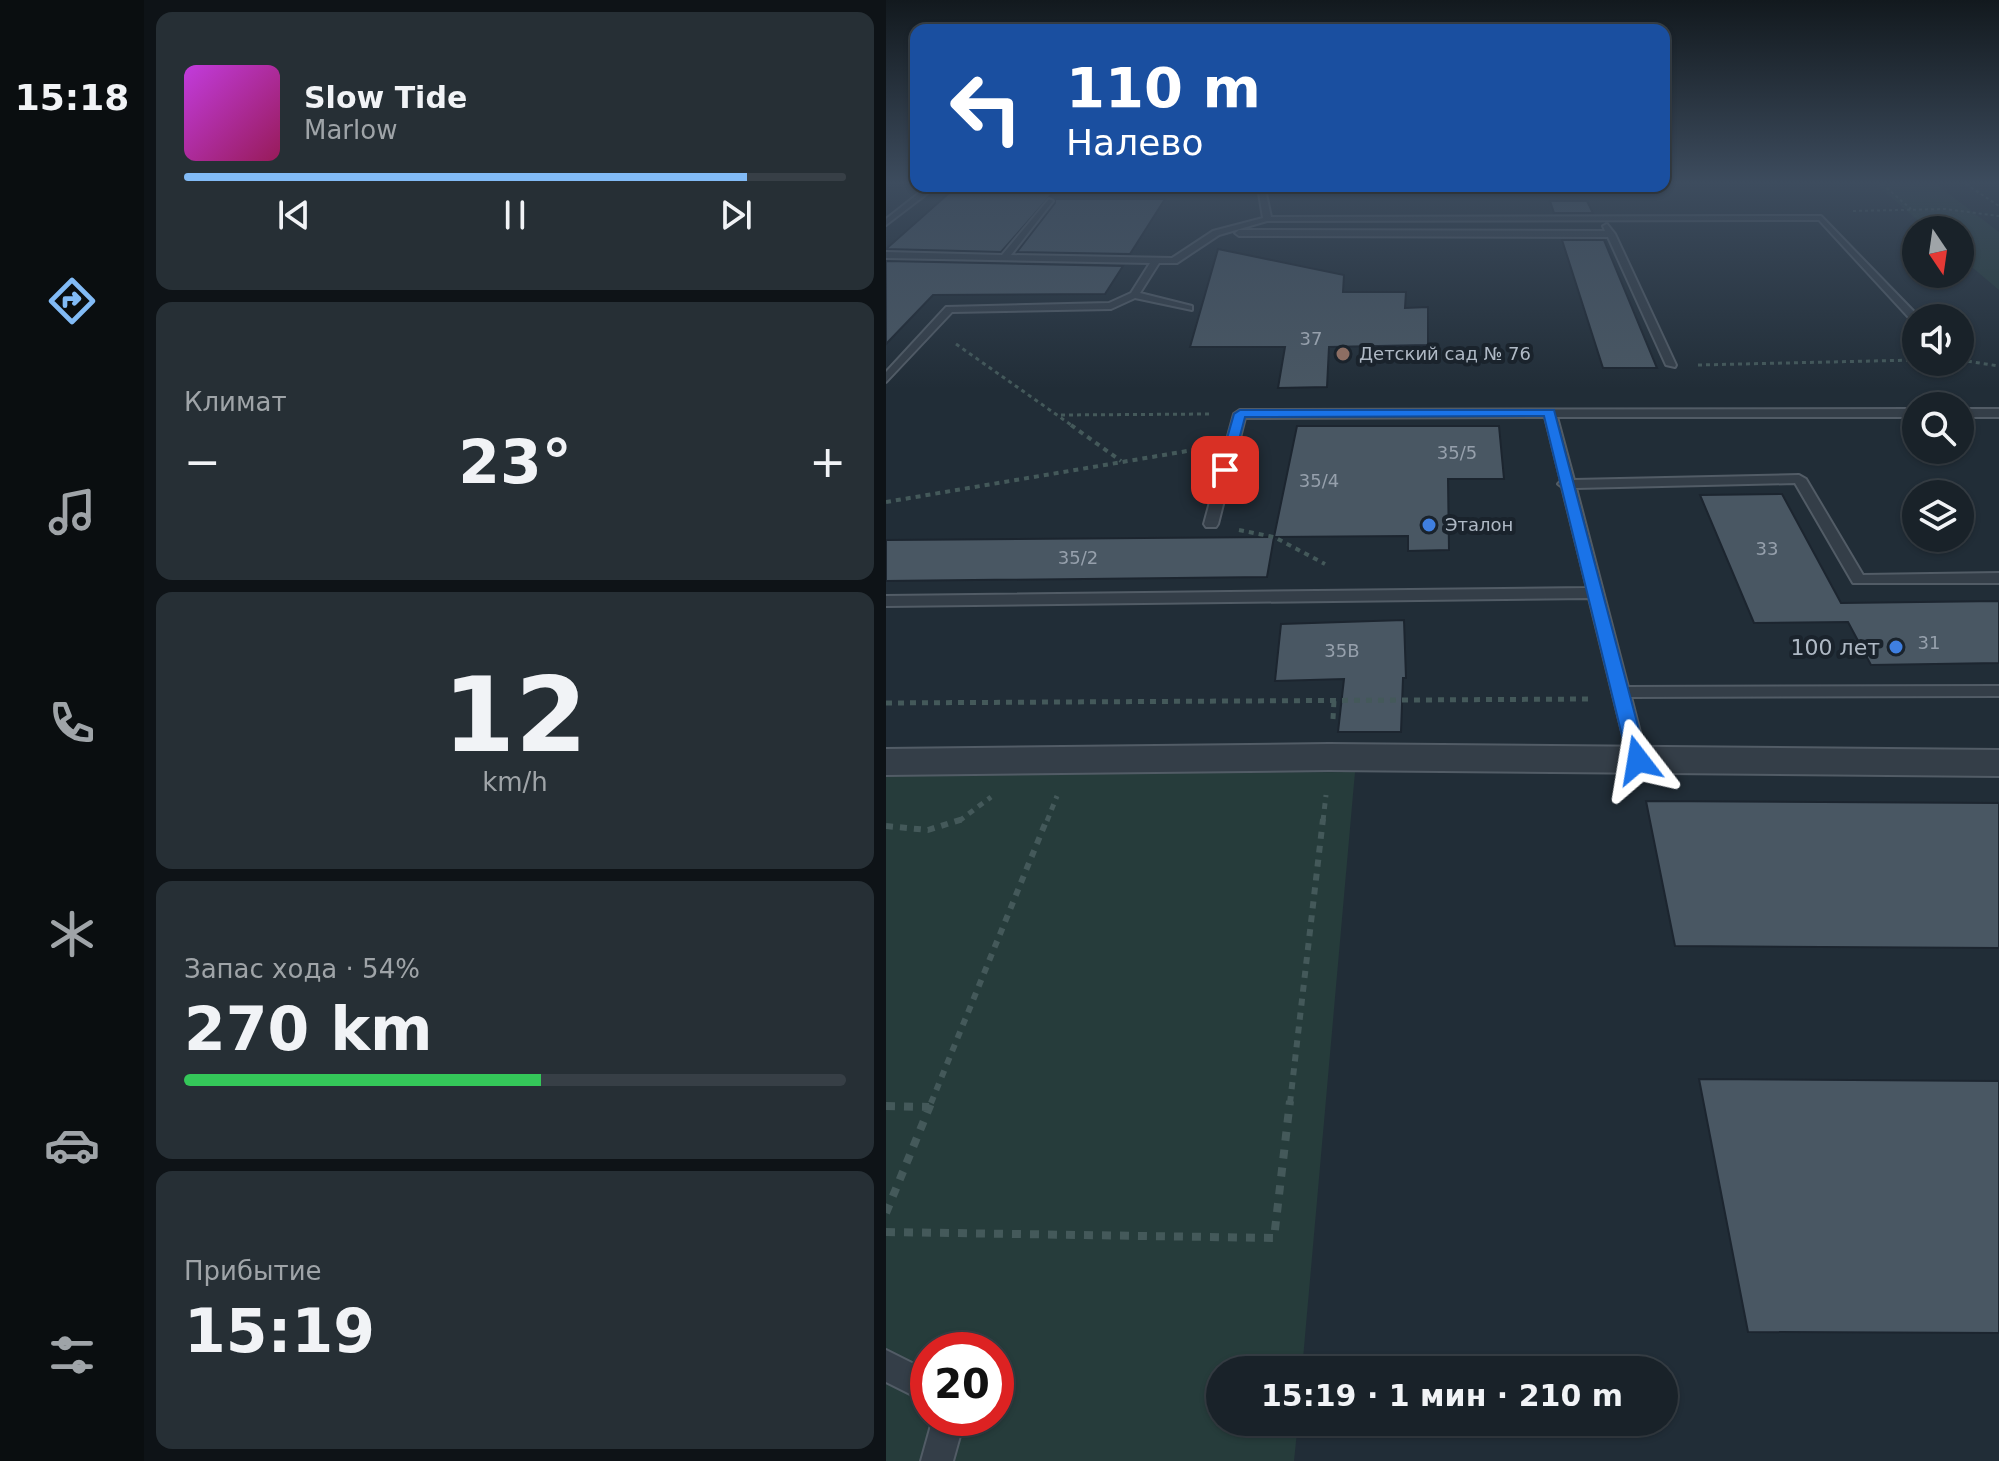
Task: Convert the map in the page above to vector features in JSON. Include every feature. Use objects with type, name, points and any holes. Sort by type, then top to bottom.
[{"type":"street","points":[[886,762],[1329,757],[1999,763]]},
{"type":"lane","points":[[1004,258],[1009,252]]},
{"type":"lane","points":[[886,255],[1174,261],[1187,252]]},
{"type":"lane","points":[[1619,252],[1671,365]]},
{"type":"lane","points":[[1853,252],[1902,304]]},
{"type":"lane","points":[[886,379],[949,309],[1111,306],[1134,295],[1156,261]]},
{"type":"lane","points":[[1134,295],[1189,308]]},
{"type":"lane","points":[[1550,413],[1565,484],[1638,760]]},
{"type":"lane","points":[[1211,524],[1240,414],[1902,413]]},
{"type":"lane","points":[[1974,413],[1999,413]]},
{"type":"lane","points":[[1565,484],[1799,479],[1858,580],[1999,578]]},
{"type":"lane","points":[[886,601],[1595,593]]},
{"type":"lane","points":[[1621,696],[1999,691]]},
{"type":"lane","points":[[886,1365],[910,1378]]},
{"type":"lane","points":[[937,1461],[944,1436]]},
{"type":"path","points":[[932,328],[1060,415],[1122,462]]},
{"type":"path","points":[[1671,365],[1902,360]]},
{"type":"path","points":[[1974,362],[1999,366]]},
{"type":"path","points":[[1060,415],[1240,414]]},
{"type":"path","points":[[886,502],[1232,443]]},
{"type":"path","points":[[1211,524],[1274,537],[1383,596]]},
{"type":"path","points":[[886,703],[1621,696]]},
{"type":"path","points":[[886,1232],[1274,1238],[1327,786]]},
{"type":"path","points":[[886,1213],[1060,789]]},
{"type":"path","points":[[886,826],[923,832],[951,825],[971,815],[996,790]]},
{"type":"path","points":[[886,1106],[929,1107]]},
{"type":"green space","points":[[1974,252],[1999,252],[1999,290],[1974,269]]},
{"type":"green space","points":[[1355,772],[1303,1356],[1206,1356],[1206,1436],[1297,1436],[1294,1461],[886,1461],[886,774]]},
{"type":"building","points":[[1027,252],[1131,252],[1130,254]]},
{"type":"building","points":[[1217,252],[1233,252],[1344,275],[1343,292],[1406,292],[1405,308],[1428,307],[1428,345],[1329,347],[1327,387],[1278,388],[1285,347],[1190,347]]},
{"type":"building","points":[[1566,252],[1609,252],[1657,368],[1603,368]]},
{"type":"building","points":[[886,261],[1123,266],[1105,294],[933,295],[886,344]]},
{"type":"building","points":[[1297,426],[1499,426],[1504,479],[1448,479],[1449,550],[1408,551],[1408,536],[1274,537]]},
{"type":"building","points":[[1782,494],[1841,603],[1999,601],[1999,663],[1871,665],[1848,622],[1754,623],[1700,495]]},
{"type":"building","points":[[1274,537],[1267,577],[886,581],[886,540]]},
{"type":"building","points":[[1404,620],[1406,678],[1403,678],[1401,732],[1338,732],[1344,679],[1275,681],[1281,624]]},
{"type":"building","points":[[1646,801],[1999,803],[1999,948],[1675,946]]},
{"type":"building","points":[[1699,1079],[1999,1081],[1999,1333],[1748,1332]]},
{"type":"place","name":"Детский сад № 76","points":[[1343,354]]},
{"type":"place","name":"Эталон","points":[[1429,525]]},
{"type":"place","name":"100 лет","points":[[1896,647]]},
{"type":"route","points":[[1225,470],[1240,414],[1550,413],[1565,484],[1638,760]]}]
